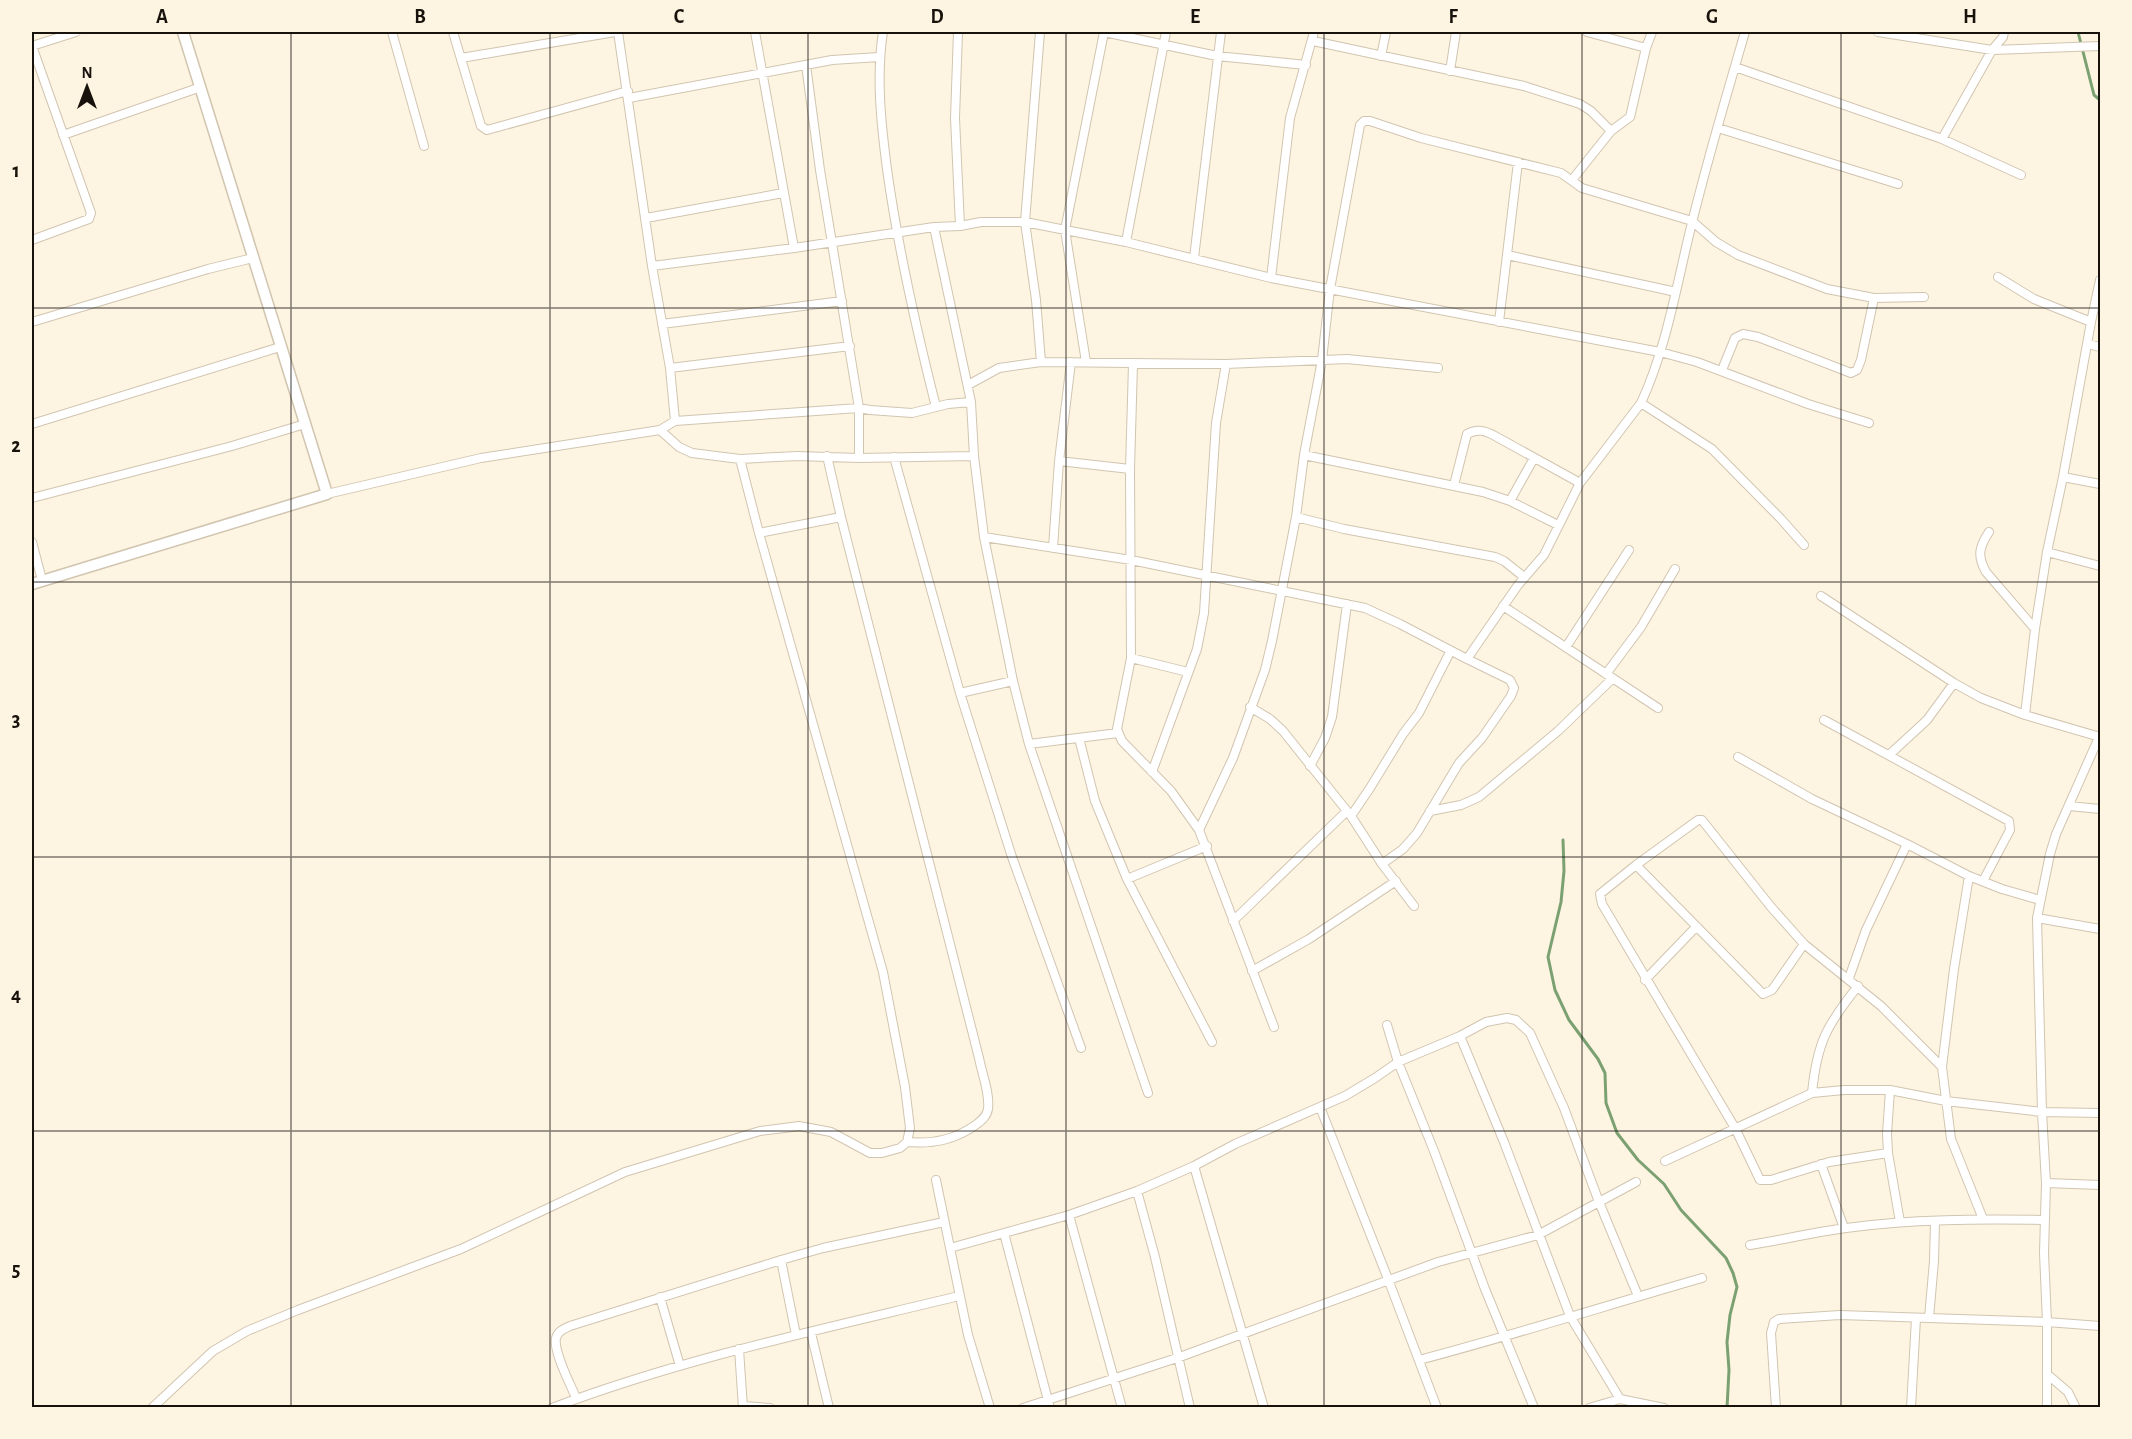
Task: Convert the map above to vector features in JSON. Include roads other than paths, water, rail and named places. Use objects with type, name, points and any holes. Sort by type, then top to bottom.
[{"type":"street","points":[[32,240],[84,221],[91,216],[32,46],[76,32]]},
{"type":"street","points":[[183,32],[327,494]]},
{"type":"street","points":[[392,32],[424,146]]},
{"type":"street","points":[[453,32],[481,126],[487,130],[628,94],[761,74],[832,60],[879,57]]},
{"type":"street","points":[[461,58],[616,32],[628,94],[652,266],[670,369],[675,421]]},
{"type":"street","points":[[755,32],[794,248]]},
{"type":"street","points":[[883,32],[879,57],[882,130],[896,233],[936,407]]},
{"type":"street","points":[[957,32],[955,118],[960,226]]},
{"type":"street","points":[[1040,32],[1025,222],[1036,300],[1041,362]]},
{"type":"street","points":[[1086,362],[1065,230],[1104,32],[1217,56],[1306,64]]},
{"type":"street","points":[[1126,242],[1166,32]]},
{"type":"street","points":[[1194,258],[1221,32]]},
{"type":"street","points":[[1271,278],[1287,134],[1314,32]]},
{"type":"street","points":[[1381,56],[1386,32]]},
{"type":"street","points":[[1450,71],[1456,32]]},
{"type":"street","points":[[1587,32],[1646,48]]},
{"type":"street","points":[[1572,180],[1611,131],[1630,117],[1652,32]]},
{"type":"street","points":[[1467,659],[1524,577],[1544,555],[1580,483],[1641,403],[1660,352],[1692,221],[1745,32]]},
{"type":"street","points":[[1878,32],[1992,50],[2100,46]]},
{"type":"street","points":[[1942,139],[1992,50],[2003,38],[2004,32]]},
{"type":"street","points":[[1313,41],[1524,86],[1580,104],[1591,111],[1611,131]]},
{"type":"street","points":[[806,65],[831,243],[859,408],[859,458]]},
{"type":"street","points":[[1735,67],[1942,139],[2021,175]]},
{"type":"street","points":[[63,135],[201,87]]},
{"type":"street","points":[[1199,830],[1233,758],[1265,670],[1296,517],[1304,455],[1322,360],[1330,289],[1360,124],[1364,121],[1421,138],[1561,173],[1582,188],[1692,221],[1716,242],[1748,259],[1827,289],[1874,298],[1924,297]]},
{"type":"street","points":[[1718,128],[1898,184]]},
{"type":"street","points":[[1499,322],[1518,162]]},
{"type":"street","points":[[646,218],[783,194]]},
{"type":"street","points":[[652,266],[934,227],[981,222],[1025,222],[1126,242],[1271,278],[1660,352],[1722,370],[1808,404],[1869,423]]},
{"type":"street","points":[[934,227],[971,402],[974,456],[984,537],[1013,681],[1029,744],[1148,1093]]},
{"type":"street","points":[[1507,255],[1676,292]]},
{"type":"street","points":[[32,322],[208,269],[253,258]]},
{"type":"street","points":[[1998,277],[2034,299],[2091,322]]},
{"type":"street","points":[[2025,715],[2047,552],[2100,280]]},
{"type":"street","points":[[1722,370],[1735,338],[1743,334],[1851,373],[1857,370],[1861,360],[1874,298]]},
{"type":"street","points":[[662,324],[842,301]]},
{"type":"street","points":[[2088,344],[2100,347]]},
{"type":"street","points":[[670,369],[850,346]]},
{"type":"street","points":[[32,424],[280,347]]},
{"type":"street","points":[[968,385],[999,368],[1041,362],[1226,364],[1365,360],[1438,368]]},
{"type":"street","points":[[1053,548],[1059,461],[1071,362]]},
{"type":"street","points":[[1133,364],[1130,469],[1131,658],[1118,722],[1118,733],[1122,741],[1171,791],[1199,830],[1274,1027]]},
{"type":"street","points":[[1152,772],[1197,649],[1202,624],[1216,423],[1226,364]]},
{"type":"street","points":[[32,542],[37,582],[327,494],[481,458],[660,430],[675,421],[859,408],[912,413],[971,402]]},
{"type":"street","points":[[1641,403],[1712,449],[1804,545]]},
{"type":"street","points":[[32,498],[232,446],[305,424]]},
{"type":"street","points":[[660,430],[679,447],[692,453],[740,459],[827,456],[859,458],[974,456]]},
{"type":"street","points":[[1454,485],[1467,434],[1482,430],[1580,483]]},
{"type":"street","points":[[1304,455],[1483,492],[1510,501],[1558,525]]},
{"type":"street","points":[[152,1407],[213,1351],[247,1331],[461,1249],[625,1172],[760,1131],[784,1128],[815,1128],[831,1132],[870,1153],[882,1153],[900,1148],[907,1143],[928,1144],[944,1141],[964,1132],[986,1116],[987,1096],[827,456]]},
{"type":"street","points":[[894,457],[960,693],[1012,856],[1081,1048]]},
{"type":"street","points":[[1510,501],[1534,458]]},
{"type":"street","points":[[740,459],[883,972],[905,1087],[910,1128],[907,1143]]},
{"type":"street","points":[[1059,461],[1130,469]]},
{"type":"street","points":[[2063,477],[2100,484]]},
{"type":"street","points":[[759,533],[841,517]]},
{"type":"street","points":[[1296,517],[1344,529],[1495,557],[1504,561],[1524,577]]},
{"type":"street","points":[[1989,532],[1980,548],[1982,564],[1986,572],[2035,629]]},
{"type":"street","points":[[984,537],[1131,560],[1347,604],[1375,612],[1401,624],[1450,652],[1509,680],[1514,688],[1511,696],[1482,738],[1459,763],[1409,843],[1382,864]]},
{"type":"street","points":[[1566,647],[1629,550]]},
{"type":"street","points":[[2047,552],[2100,566]]},
{"type":"street","points":[[1430,811],[1452,808],[1479,797],[1558,731],[1609,676],[1675,569]]},
{"type":"street","points":[[1821,596],[1954,683],[1981,698],[2025,715],[2100,736],[2050,854],[2037,918],[2046,1183],[2044,1220],[2047,1407]]},
{"type":"street","points":[[1310,766],[1325,738],[1332,717],[1347,604]]},
{"type":"street","points":[[1503,606],[1658,708]]},
{"type":"street","points":[[1233,921],[1349,814],[1370,788],[1402,734],[1419,713],[1450,652]]},
{"type":"street","points":[[1131,658],[1188,672]]},
{"type":"street","points":[[960,693],[1013,681]]},
{"type":"street","points":[[1889,755],[1927,720],[1954,683]]},
{"type":"street","points":[[1250,707],[1279,728],[1349,814],[1382,864],[1414,906]]},
{"type":"street","points":[[1824,720],[2009,821],[2010,830],[1983,881]]},
{"type":"street","points":[[1029,744],[1118,733]]},
{"type":"street","points":[[1079,738],[1095,801],[1127,879],[1212,1042]]},
{"type":"street","points":[[1738,758],[1812,799],[1969,876],[2040,900]]},
{"type":"street","points":[[2069,806],[2100,809]]},
{"type":"street","points":[[1888,1153],[1821,1164],[1771,1180],[1760,1180],[1735,1128],[1645,980],[1600,899],[1600,894],[1635,865],[1698,820],[1702,820],[1771,907],[1804,944],[1858,986],[1909,1032],[1942,1067]]},
{"type":"street","points":[[1849,978],[1866,930],[1907,844]]},
{"type":"street","points":[[1127,879],[1207,846]]},
{"type":"street","points":[[1635,865],[1763,994],[1772,990],[1804,944]]},
{"type":"street","points":[[1969,876],[1952,979],[1942,1067],[1951,1139],[1983,1219]]},
{"type":"street","points":[[1252,971],[1309,939],[1396,880]]},
{"type":"street","points":[[2037,918],[2100,928]]},
{"type":"street","points":[[1645,980],[1696,927]]},
{"type":"street","points":[[1812,1093],[1815,1066],[1822,1041],[1833,1018],[1858,986]]},
{"type":"street","points":[[950,1248],[1069,1215],[1137,1191],[1194,1166],[1235,1144],[1320,1107],[1366,1084],[1398,1062],[1460,1036],[1486,1022],[1507,1018],[1516,1020],[1530,1033],[1564,1108],[1599,1202],[1638,1296]]},
{"type":"street","points":[[1387,1025],[1398,1062],[1534,1407]]},
{"type":"street","points":[[1460,1036],[1504,1142],[1570,1316],[1620,1399]]},
{"type":"street","points":[[1665,1161],[1812,1093],[1890,1090],[1946,1101],[2042,1112],[2100,1113]]},
{"type":"street","points":[[1890,1090],[1888,1153],[1900,1222]]},
{"type":"street","points":[[1320,1107],[1437,1407]]},
{"type":"street","points":[[1821,1164],[1844,1228]]},
{"type":"street","points":[[1194,1166],[1264,1407]]},
{"type":"street","points":[[936,1180],[968,1335],[990,1407]]},
{"type":"street","points":[[1023,1407],[1049,1403],[1438,1262],[1538,1235],[1635,1182]]},
{"type":"street","points":[[2046,1183],[2100,1185]]},
{"type":"street","points":[[1137,1191],[1190,1407]]},
{"type":"street","points":[[1069,1215],[1122,1407]]},
{"type":"street","points":[[1750,1245],[1844,1228],[1900,1222],[1983,1219],[2044,1220]]},
{"type":"street","points":[[1929,1318],[1935,1221]]},
{"type":"street","points":[[576,1398],[558,1352],[556,1340],[559,1331],[581,1321],[823,1248],[944,1222]]},
{"type":"street","points":[[1004,1233],[1049,1403]]},
{"type":"street","points":[[781,1260],[796,1335]]},
{"type":"street","points":[[1419,1360],[1505,1337],[1702,1278]]},
{"type":"street","points":[[552,1407],[739,1349],[959,1296]]},
{"type":"street","points":[[660,1297],[680,1366]]},
{"type":"street","points":[[1776,1407],[1771,1333],[1774,1322],[1779,1319],[1840,1315],[2100,1326]]},
{"type":"street","points":[[1911,1407],[1916,1318]]},
{"type":"street","points":[[811,1333],[829,1407]]},
{"type":"street","points":[[739,1349],[743,1407],[770,1407]]},
{"type":"street","points":[[2047,1374],[2068,1392],[2076,1407]]},
{"type":"street","points":[[1588,1407],[1620,1399],[1664,1407]]},
{"type":"waterway","points":[[2078,32],[2094,95],[2100,100]]},
{"type":"waterway","points":[[1563,840],[1564,871],[1561,902],[1548,957],[1555,990],[1569,1020],[1598,1059],[1605,1073],[1606,1103],[1617,1133],[1638,1160],[1664,1184],[1681,1210],[1726,1258],[1733,1273],[1737,1287],[1730,1315],[1727,1342],[1729,1370],[1727,1408]]}]
